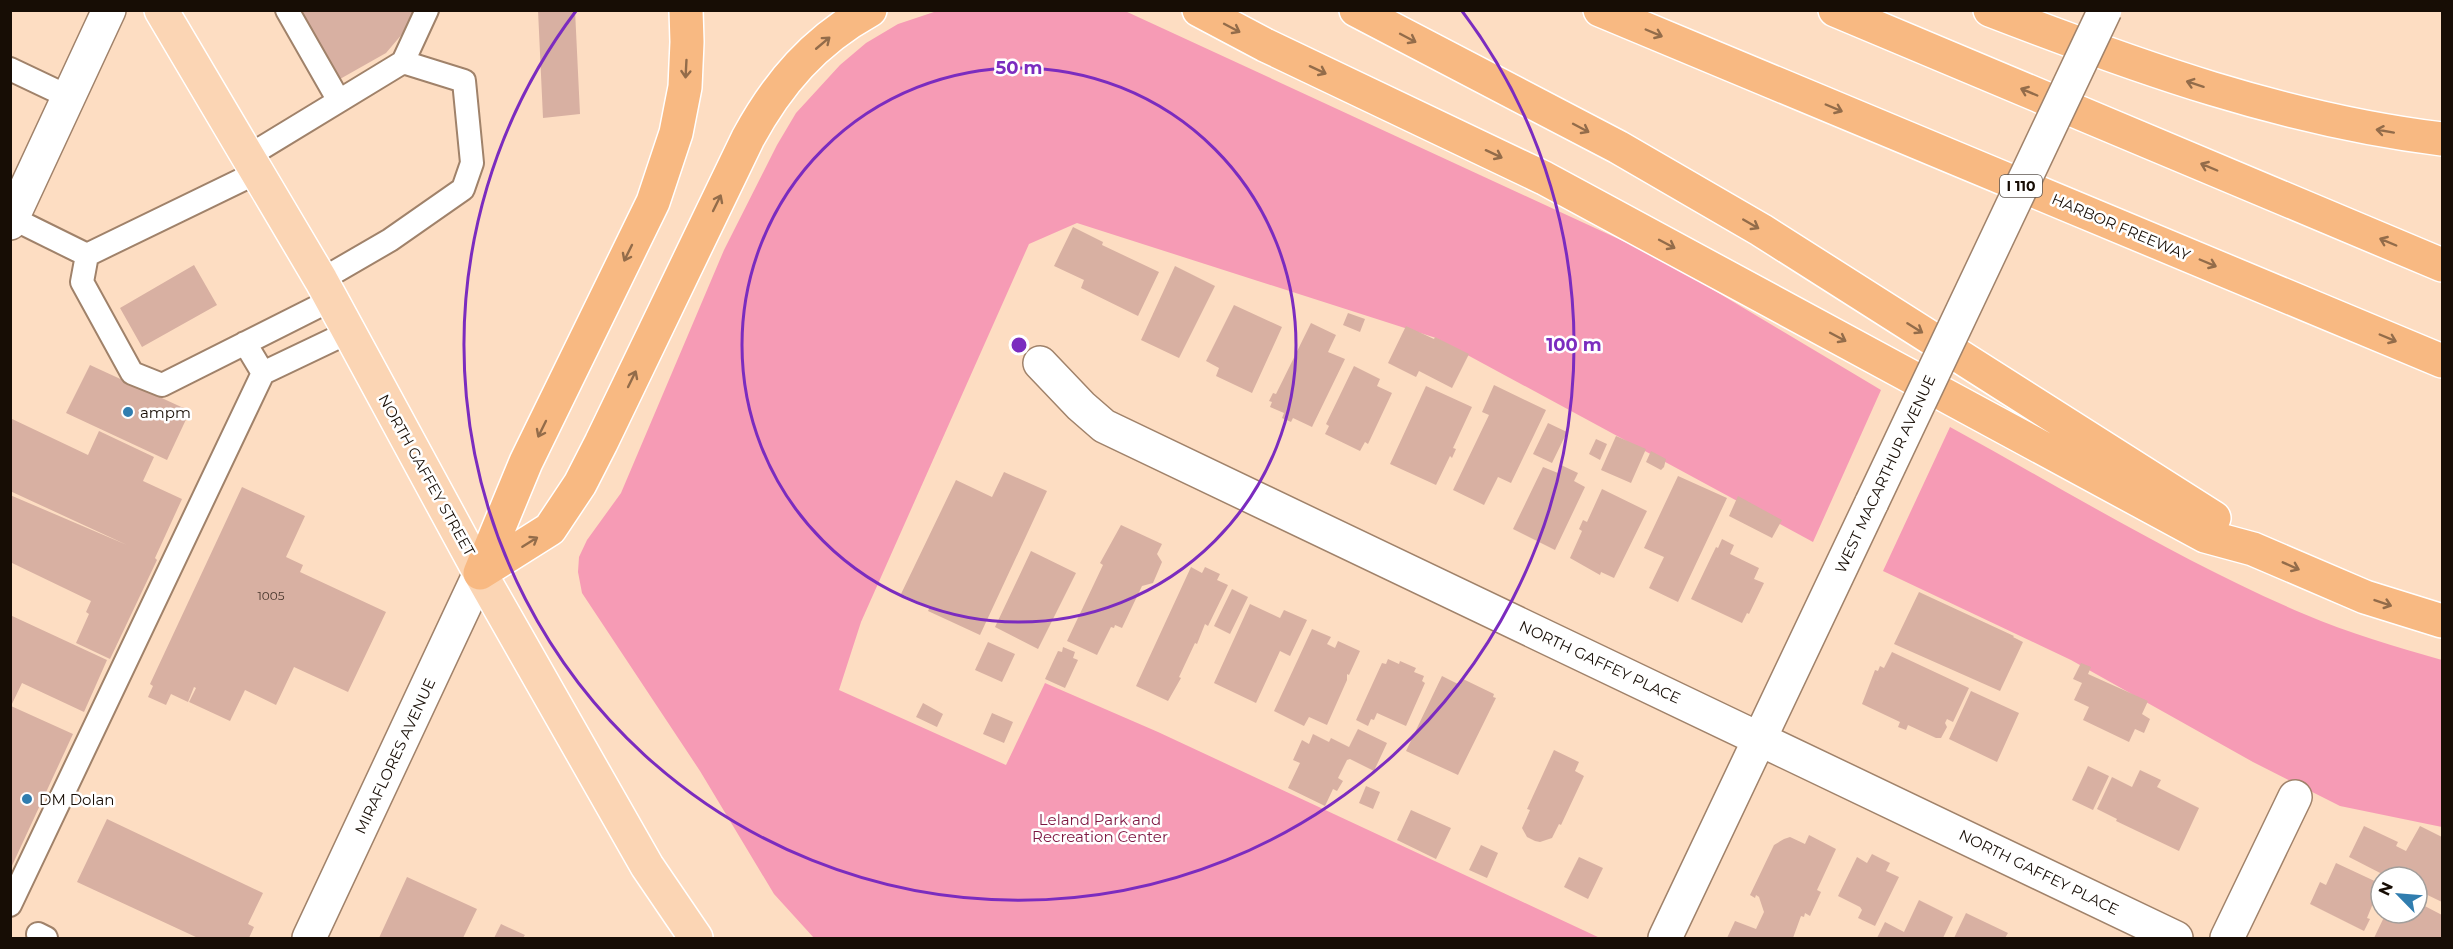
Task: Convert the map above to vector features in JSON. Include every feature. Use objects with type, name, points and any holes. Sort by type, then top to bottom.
[{"type":"highway","points":[[480,573],[526,462],[653,202],[676,134],[685,87],[686,10]]},
{"type":"highway","points":[[480,573],[550,529],[580,484],[602,443],[748,138],[767,104],[823,41],[870,10]]},
{"type":"highway","points":[[1199,10],[1265,45],[1544,178],[2205,536],[2253,549],[2365,597],[2442,621]]},
{"type":"highway","points":[[1356,10],[1618,147],[1761,230],[2214,518],[2253,549]]},
{"type":"highway","name":"HARBOR FREEWAY","points":[[1600,10],[2442,361]]},
{"type":"highway","points":[[1835,10],[2442,265]]},
{"type":"highway","points":[[1990,10],[2128,63],[2234,96],[2311,117],[2391,133],[2442,139]]},
{"type":"main road","name":"NORTH GAFFEY STREET","points":[[161,10],[326,290],[480,573],[647,866],[696,939]]},
{"type":"street","points":[[11,219],[110,10]]},
{"type":"street","name":"WEST MACARTHUR AVENUE","points":[[1665,939],[2105,10]]},
{"type":"street","name":"NORTH GAFFEY PLACE","points":[[1040,363],[1081,406],[1104,426],[2176,939]]},
{"type":"street","name":"MIRAFLORES AVENUE","points":[[309,939],[480,573]]},
{"type":"street","points":[[2227,939],[2295,797]]},
{"type":"lane","points":[[287,10],[339,101]]},
{"type":"lane","points":[[87,255],[252,165],[339,101],[403,62],[427,10]]},
{"type":"lane","points":[[87,255],[82,282],[132,373],[162,385],[245,343],[326,290],[390,240],[463,189],[472,163],[464,81],[403,62]]},
{"type":"lane","points":[[10,69],[69,97]]},
{"type":"lane","points":[[11,219],[87,255]]},
{"type":"lane","points":[[10,905],[263,373],[349,332]]},
{"type":"lane","points":[[245,343],[263,373]]},
{"type":"green space","name":"Leland Park and Recreation Center","points":[[937,11],[1125,11],[1660,258],[1881,390],[1813,542],[1436,338],[1077,223],[1029,244],[861,622],[839,690],[1006,765],[1045,683],[1158,732],[1600,938],[814,938],[774,894],[700,771],[582,593],[578,572],[579,557],[587,540],[621,493],[724,250],[777,145],[796,113],[840,65],[866,43],[898,24]]},
{"type":"green space","points":[[1950,427],[2169,549],[2259,594],[2338,627],[2442,660],[2442,827],[2340,806],[2253,762],[2071,660],[1883,571]]},
{"type":"building","points":[[299,10],[413,10],[403,33],[386,53],[340,79]]},
{"type":"building","points":[[538,10],[575,10],[580,114],[543,118]]},
{"type":"building","points":[[1073,227],[1103,242],[1102,245],[1159,272],[1138,316],[1081,288],[1084,280],[1054,266]]},
{"type":"building","points":[[194,265],[217,305],[142,347],[120,308]]},
{"type":"building","points":[[1175,266],[1215,286],[1179,358],[1141,340]]},
{"type":"building","points":[[1234,305],[1282,327],[1252,393],[1216,376],[1219,368],[1206,361]]},
{"type":"building","points":[[1348,313],[1365,319],[1360,332],[1343,325]]},
{"type":"building","points":[[1311,323],[1336,335],[1328,352],[1345,359],[1312,427],[1293,418],[1291,422],[1282,418],[1284,413],[1270,407],[1272,402],[1269,401],[1273,393],[1276,394]]},
{"type":"building","points":[[1406,326],[1469,354],[1452,388],[1419,371],[1416,377],[1388,363]]},
{"type":"building","name":"ampm","points":[[90,365],[190,411],[167,460],[66,413]]},
{"type":"building","points":[[1354,366],[1380,379],[1377,386],[1392,393],[1368,444],[1365,442],[1360,451],[1325,434],[1329,426],[1326,424]]},
{"type":"building","points":[[1494,385],[1546,410],[1511,483],[1498,477],[1484,505],[1453,490],[1489,415],[1482,412]]},
{"type":"building","points":[[1426,386],[1472,407],[1453,448],[1456,449],[1452,458],[1450,456],[1436,485],[1390,464]]},
{"type":"building","points":[[10,418],[88,455],[99,431],[154,457],[143,481],[182,499],[155,558],[157,560],[110,659],[76,643],[89,614],[86,612],[91,601],[10,562],[10,495],[127,545],[10,491]]},
{"type":"building","points":[[1548,423],[1567,432],[1552,463],[1533,454]]},
{"type":"building","points":[[1616,436],[1646,449],[1631,483],[1601,470]]},
{"type":"building","points":[[1596,439],[1607,444],[1600,460],[1589,454]]},
{"type":"building","points":[[1651,451],[1666,459],[1661,470],[1646,462]]},
{"type":"building","points":[[1561,465],[1578,473],[1574,481],[1585,487],[1555,550],[1513,529],[1543,467],[1558,473]]},
{"type":"building","points":[[1004,472],[1047,491],[980,635],[928,611],[930,607],[901,594],[956,480],[992,497]]},
{"type":"building","points":[[1678,476],[1727,498],[1678,602],[1649,588],[1664,557],[1644,548]]},
{"type":"building","points":[[242,487],[305,516],[286,557],[303,565],[300,572],[386,612],[348,692],[294,667],[276,705],[245,690],[230,721],[189,702],[196,688],[194,687],[188,702],[171,694],[166,705],[148,697],[153,686],[150,684]]},
{"type":"building","points":[[1602,489],[1647,511],[1614,578],[1601,572],[1600,575],[1570,558],[1582,531],[1579,529],[1583,520],[1587,522]]},
{"type":"building","points":[[1738,496],[1782,520],[1772,538],[1729,516]]},
{"type":"building","points":[[1121,525],[1162,544],[1157,554],[1162,562],[1153,583],[1142,586],[1122,628],[1115,625],[1114,628],[1111,627],[1097,655],[1067,641],[1103,565],[1100,563]]},
{"type":"building","points":[[1722,539],[1734,545],[1730,554],[1759,568],[1754,579],[1764,583],[1742,623],[1691,599]]},
{"type":"building","points":[[1031,551],[1076,573],[1038,649],[995,627]]},
{"type":"building","points":[[1191,567],[1202,573],[1205,567],[1220,574],[1217,580],[1228,585],[1208,626],[1205,624],[1197,644],[1195,643],[1179,677],[1181,678],[1168,701],[1136,686]]},
{"type":"building","points":[[1232,589],[1248,597],[1230,634],[1214,626]]},
{"type":"building","points":[[1919,592],[2023,642],[2000,691],[1894,644]]},
{"type":"building","points":[[1250,604],[1280,618],[1284,610],[1307,620],[1290,656],[1280,651],[1256,703],[1214,683]]},
{"type":"building","points":[[10,615],[107,660],[84,712],[22,683],[11,706],[73,734],[10,870]]},
{"type":"building","points":[[1312,629],[1331,637],[1327,644],[1335,648],[1338,641],[1360,651],[1349,675],[1347,674],[1347,680],[1327,725],[1309,717],[1304,726],[1274,711]]},
{"type":"building","points":[[988,642],[1015,654],[1002,682],[975,670]]},
{"type":"building","points":[[1063,647],[1075,652],[1073,658],[1078,660],[1065,688],[1045,679],[1058,651],[1062,652]]},
{"type":"building","points":[[1892,652],[1969,688],[1953,722],[1947,719],[1945,723],[1947,727],[1941,738],[1936,738],[1908,725],[1906,730],[1898,727],[1900,722],[1862,704],[1875,670],[1878,671],[1880,666],[1884,668]]},
{"type":"building","points":[[1388,659],[1416,668],[1414,672],[1424,676],[1422,681],[1425,683],[1406,726],[1377,713],[1368,726],[1356,720],[1382,663],[1386,664]]},
{"type":"building","points":[[2081,663],[2091,667],[2088,674],[2148,701],[2142,714],[2150,719],[2144,733],[2135,729],[2129,742],[2083,720],[2089,707],[2074,700],[2082,683],[2073,679]]},
{"type":"building","points":[[1442,676],[1460,685],[1463,679],[1494,694],[1493,697],[1496,698],[1458,775],[1406,751]]},
{"type":"building","points":[[1971,691],[2019,713],[1997,762],[1949,739]]},
{"type":"building","points":[[923,703],[943,714],[937,727],[916,717]]},
{"type":"building","points":[[992,713],[1013,722],[1004,743],[983,734]]},
{"type":"building","points":[[1358,729],[1387,743],[1374,771],[1350,759],[1347,760],[1338,778],[1343,781],[1337,791],[1333,789],[1325,806],[1288,788],[1300,763],[1293,760],[1302,740],[1309,744],[1313,734],[1329,742],[1331,738],[1349,747]]},
{"type":"building","points":[[1554,750],[1579,762],[1575,771],[1584,776],[1561,825],[1559,824],[1552,838],[1540,842],[1527,837],[1522,828],[1530,810],[1527,809]]},
{"type":"building","points":[[2088,766],[2109,776],[2093,810],[2072,800]]},
{"type":"building","points":[[2140,770],[2161,780],[2157,787],[2199,808],[2179,851],[2116,821],[2117,819],[2097,809],[2112,777],[2132,787]]},
{"type":"building","points":[[1366,786],[1380,792],[1373,809],[1359,803]]},
{"type":"building","points":[[1411,810],[1451,828],[1436,859],[1397,840]]},
{"type":"building","points":[[107,819],[263,893],[248,924],[254,927],[249,938],[198,938],[77,882]]},
{"type":"building","points":[[2364,826],[2398,842],[2396,846],[2406,851],[2420,826],[2442,837],[2442,902],[2429,896],[2429,865],[2369,865],[2369,867],[2349,857]]},
{"type":"building","points":[[1809,835],[1836,849],[1817,890],[1821,892],[1810,916],[1805,913],[1804,917],[1801,916],[1793,938],[1727,938],[1735,921],[1756,929],[1764,912],[1759,897],[1756,895],[1755,898],[1750,895],[1774,845],[1790,837],[1805,844]]},
{"type":"building","points":[[1481,845],[1498,853],[1487,878],[1469,870]]},
{"type":"building","points":[[1872,854],[1890,863],[1886,871],[1899,877],[1875,926],[1858,918],[1862,910],[1860,907],[1838,896],[1857,857],[1867,863]]},
{"type":"building","points":[[1579,857],[1603,868],[1588,899],[1564,887]]},
{"type":"building","points":[[2336,863],[2369,878],[2367,918],[2369,921],[2364,931],[2310,904],[2320,882],[2326,885]]},
{"type":"building","points":[[407,877],[477,909],[463,938],[379,938]]},
{"type":"building","points":[[1919,900],[1953,917],[1943,938],[1877,938],[1885,922],[1904,932]]},
{"type":"building","points":[[2429,908],[2442,915],[2442,938],[2374,938],[2380,925],[2429,925]]},
{"type":"building","points":[[1966,913],[2008,933],[2005,938],[1954,938]]},
{"type":"building","points":[[501,924],[525,935],[523,938],[494,938]]},
{"type":"place","name":"ampm","points":[[128,412]]},
{"type":"place","name":"DM Dolan","points":[[27,799]]}]
